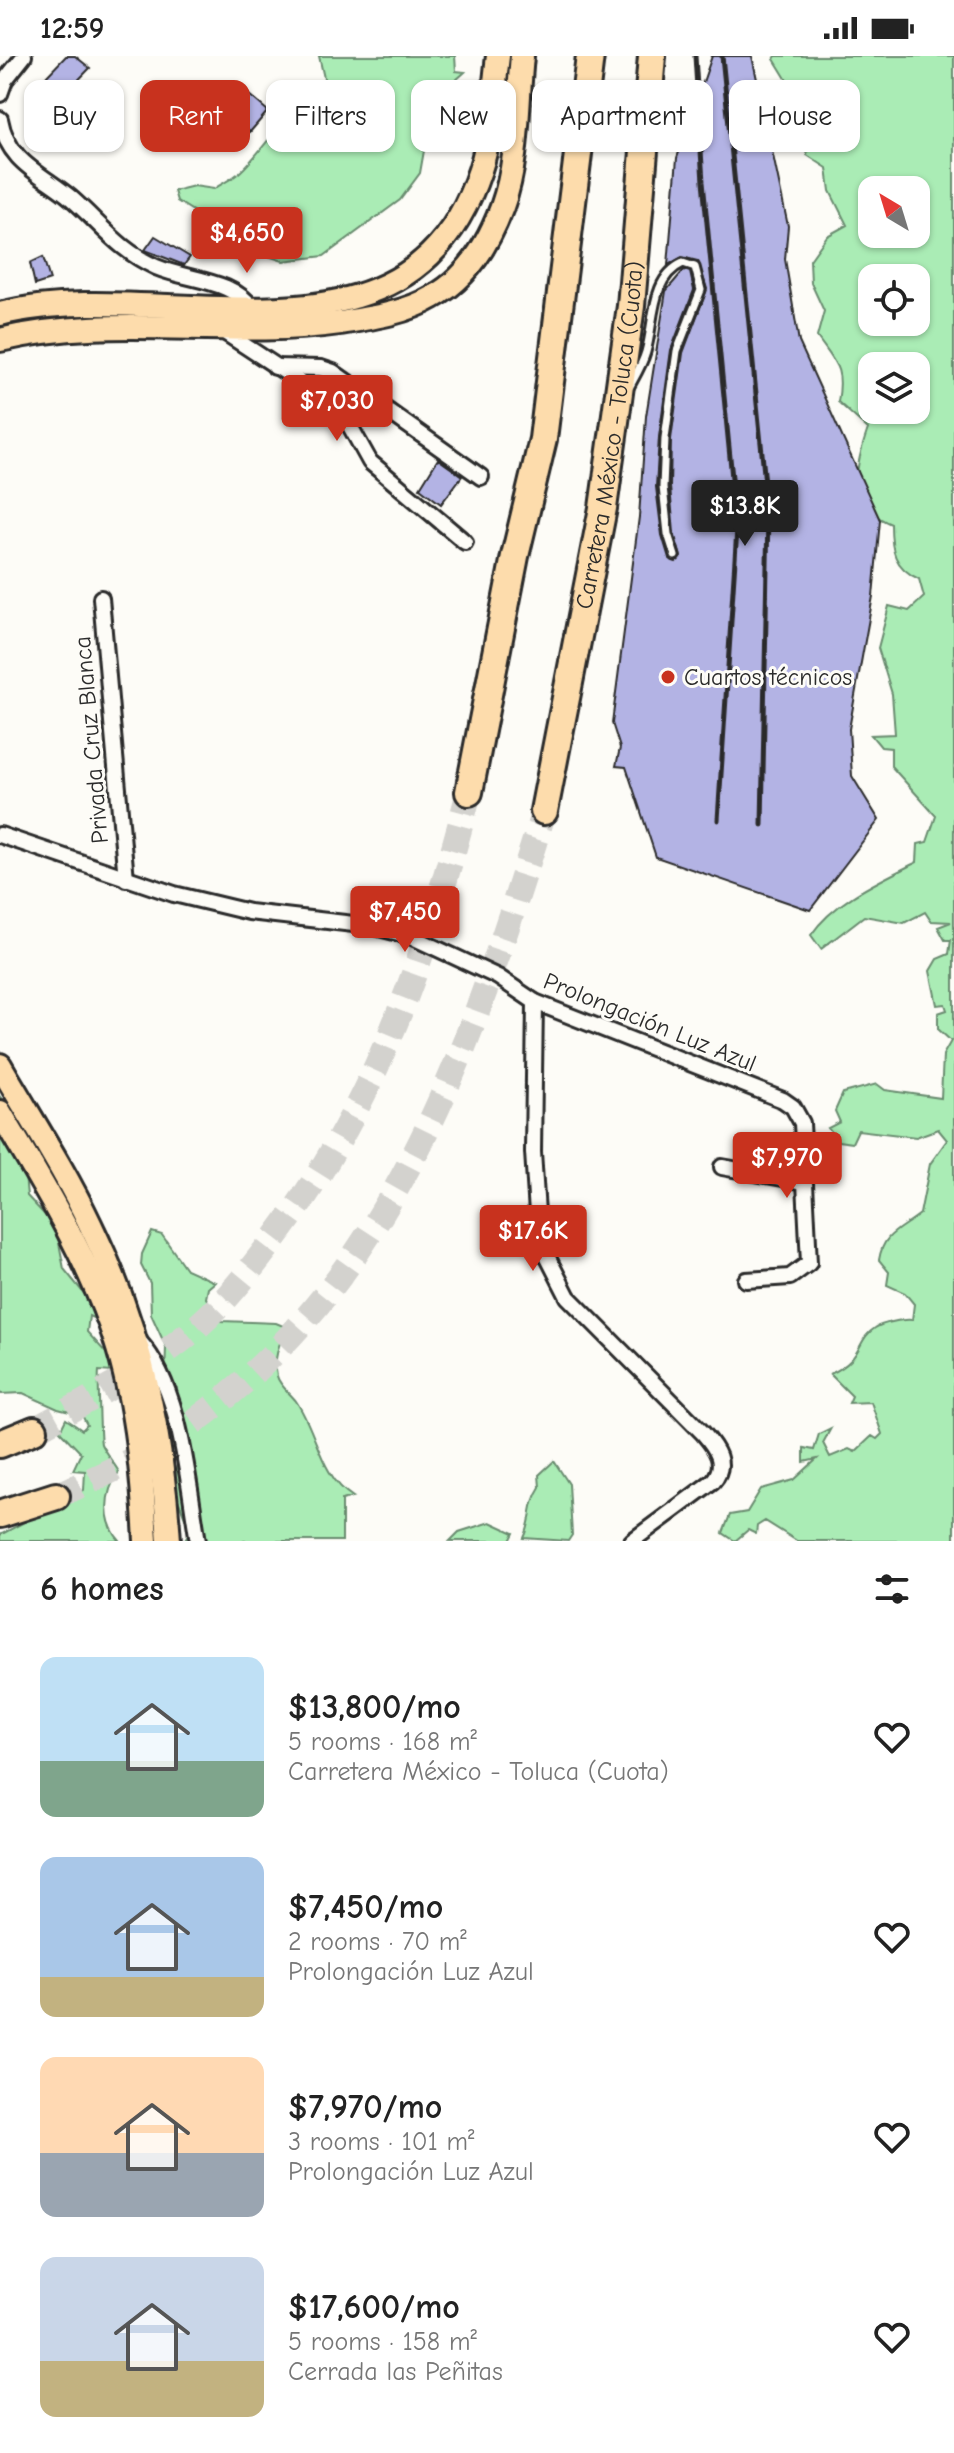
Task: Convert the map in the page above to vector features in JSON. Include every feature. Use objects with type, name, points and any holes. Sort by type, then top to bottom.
[{"type":"highway","points":[[469,792],[515,556],[543,439],[590,56]]},
{"type":"highway","name":"Carretera México - Toluca (Cuota)","points":[[544,811],[603,508],[631,306],[652,56]]},
{"type":"highway","points":[[0,1444],[34,1430]]},
{"type":"highway","points":[[0,1514],[56,1496]]},
{"type":"main road","points":[[0,314],[40,306],[108,302],[254,310],[335,303],[380,289],[418,267],[441,244],[479,171],[488,138],[498,56]]},
{"type":"main road","points":[[0,340],[73,328],[312,327],[374,317],[433,298],[460,278],[487,240],[503,204],[522,56]]},
{"type":"main road","points":[[0,1065],[90,1224],[134,1335],[155,1420],[169,1541]]},
{"type":"main road","points":[[0,1112],[73,1238],[111,1326],[134,1422],[146,1541]]},
{"type":"street","points":[[0,94],[5,80],[24,56]]},
{"type":"street","points":[[0,119],[11,150],[26,168],[72,199],[116,243],[158,267],[237,291],[254,310]]},
{"type":"street","points":[[221,329],[340,408],[370,462],[465,542]]},
{"type":"street","points":[[274,367],[321,368],[333,372],[481,477]]},
{"type":"street","name":"Privada Cruz Blanca","points":[[101,598],[126,879]]},
{"type":"street","name":"Prolongación Luz Azul","points":[[0,835],[126,879],[249,912],[371,926],[410,936],[498,977],[535,1002],[783,1100],[793,1107],[802,1123],[809,1263],[790,1277],[746,1280]]},
{"type":"street","points":[[535,1002],[534,1164],[538,1228],[544,1250],[568,1297],[715,1447],[720,1459],[720,1473],[701,1491],[632,1541]]},
{"type":"street","points":[[722,1167],[805,1182]]},
{"type":"street","points":[[134,1335],[156,1360],[170,1395],[198,1541]]},
{"type":"lane","points":[[616,417],[646,354],[659,287],[668,270],[683,263],[695,267],[701,290],[677,351],[665,438],[663,487],[668,534],[675,556]]},
{"type":"green space","points":[[319,56],[455,56],[456,71],[465,72],[456,80],[411,80],[411,152],[424,152],[420,173],[400,200],[324,256],[283,261],[225,242],[196,213],[177,201],[174,191],[194,186],[214,189],[232,178],[266,142],[266,152],[395,152],[395,80],[324,80]]},
{"type":"green space","points":[[776,56],[954,56],[954,1541],[797,1541],[765,1521],[757,1526],[756,1534],[748,1530],[735,1541],[723,1533],[730,1515],[747,1512],[761,1489],[794,1480],[817,1459],[804,1462],[804,1448],[814,1450],[819,1434],[831,1428],[823,1443],[830,1457],[849,1449],[855,1452],[872,1436],[877,1439],[882,1434],[871,1402],[849,1403],[852,1396],[830,1374],[849,1362],[875,1328],[912,1320],[914,1304],[905,1293],[887,1285],[889,1272],[879,1260],[888,1238],[920,1214],[930,1164],[947,1140],[938,1129],[916,1137],[858,1130],[852,1143],[838,1141],[828,1128],[840,1122],[835,1111],[843,1093],[877,1084],[885,1090],[941,1098],[943,1055],[951,1041],[938,1029],[938,1013],[947,1010],[945,1004],[937,1005],[930,971],[937,959],[949,954],[951,940],[945,940],[938,927],[951,922],[931,921],[925,912],[904,923],[864,916],[821,949],[811,935],[845,902],[917,862],[918,844],[927,842],[936,816],[891,766],[891,748],[881,747],[871,735],[895,734],[892,694],[878,648],[889,606],[909,611],[924,597],[919,579],[899,564],[892,542],[891,524],[866,507],[857,484],[859,458],[868,429],[862,424],[930,424],[930,352],[858,352],[858,420],[838,402],[840,381],[837,367],[817,337],[824,311],[811,283],[810,260],[827,236],[847,225],[830,191],[827,168],[807,155],[807,152],[860,152],[860,80],[786,80],[774,59]]},
{"type":"green space","points":[[0,1097],[8,1106],[22,1143],[27,1196],[56,1227],[64,1269],[100,1313],[99,1321],[89,1316],[87,1332],[108,1355],[112,1372],[99,1371],[100,1432],[101,1444],[119,1472],[110,1489],[107,1508],[110,1525],[120,1541],[0,1541],[0,1535],[84,1490],[85,1471],[73,1470],[81,1453],[60,1431],[66,1419],[82,1430],[87,1425],[82,1415],[58,1409],[23,1393],[0,1394]]},
{"type":"green space","points":[[152,1232],[162,1235],[186,1269],[215,1282],[208,1288],[206,1298],[221,1321],[276,1323],[288,1328],[278,1350],[277,1376],[303,1413],[333,1478],[353,1497],[342,1500],[342,1541],[184,1541],[190,1531],[173,1486],[186,1420],[170,1410],[177,1388],[165,1375],[166,1347],[151,1314],[150,1283],[141,1265],[142,1254]]},
{"type":"green space","points":[[554,1461],[569,1484],[572,1535],[568,1541],[524,1538],[540,1487],[539,1475]]},
{"type":"green space","points":[[490,1522],[514,1533],[510,1541],[450,1541],[459,1532]]},
{"type":"building","points":[[66,56],[75,56],[90,68],[78,80],[43,80]]},
{"type":"building","points":[[712,56],[752,56],[757,80],[729,80],[729,152],[772,152],[788,226],[785,259],[799,342],[880,520],[873,596],[849,729],[852,776],[879,820],[810,910],[656,857],[626,767],[616,766],[620,748],[612,723],[639,517],[646,416],[666,291],[684,270],[690,272],[694,290],[671,350],[659,437],[656,487],[662,535],[669,558],[676,562],[681,557],[674,533],[670,487],[671,439],[683,353],[707,289],[698,261],[682,257],[668,265],[679,152],[713,152],[713,80],[704,80]]},
{"type":"building","points":[[250,96],[266,109],[250,132]]},
{"type":"building","points":[[155,236],[190,257],[184,265],[145,250]]},
{"type":"building","points":[[43,257],[50,280],[35,285],[30,263]]},
{"type":"building","points":[[438,459],[462,476],[441,504],[420,488]]},
{"type":"tunnel","points":[[34,1430],[140,1369],[198,1326],[245,1276],[307,1193],[368,1085],[393,1029],[435,912],[469,792]]},
{"type":"tunnel","points":[[56,1496],[127,1462],[195,1421],[265,1362],[325,1296],[375,1224],[419,1146],[456,1065],[488,982],[544,811]]},
{"type":"railway","points":[[695,56],[703,182],[737,529],[718,820]]},
{"type":"railway","points":[[722,56],[768,513],[762,825]]},
{"type":"place","name":"Cuartos técnicos","points":[[668,677]]}]
